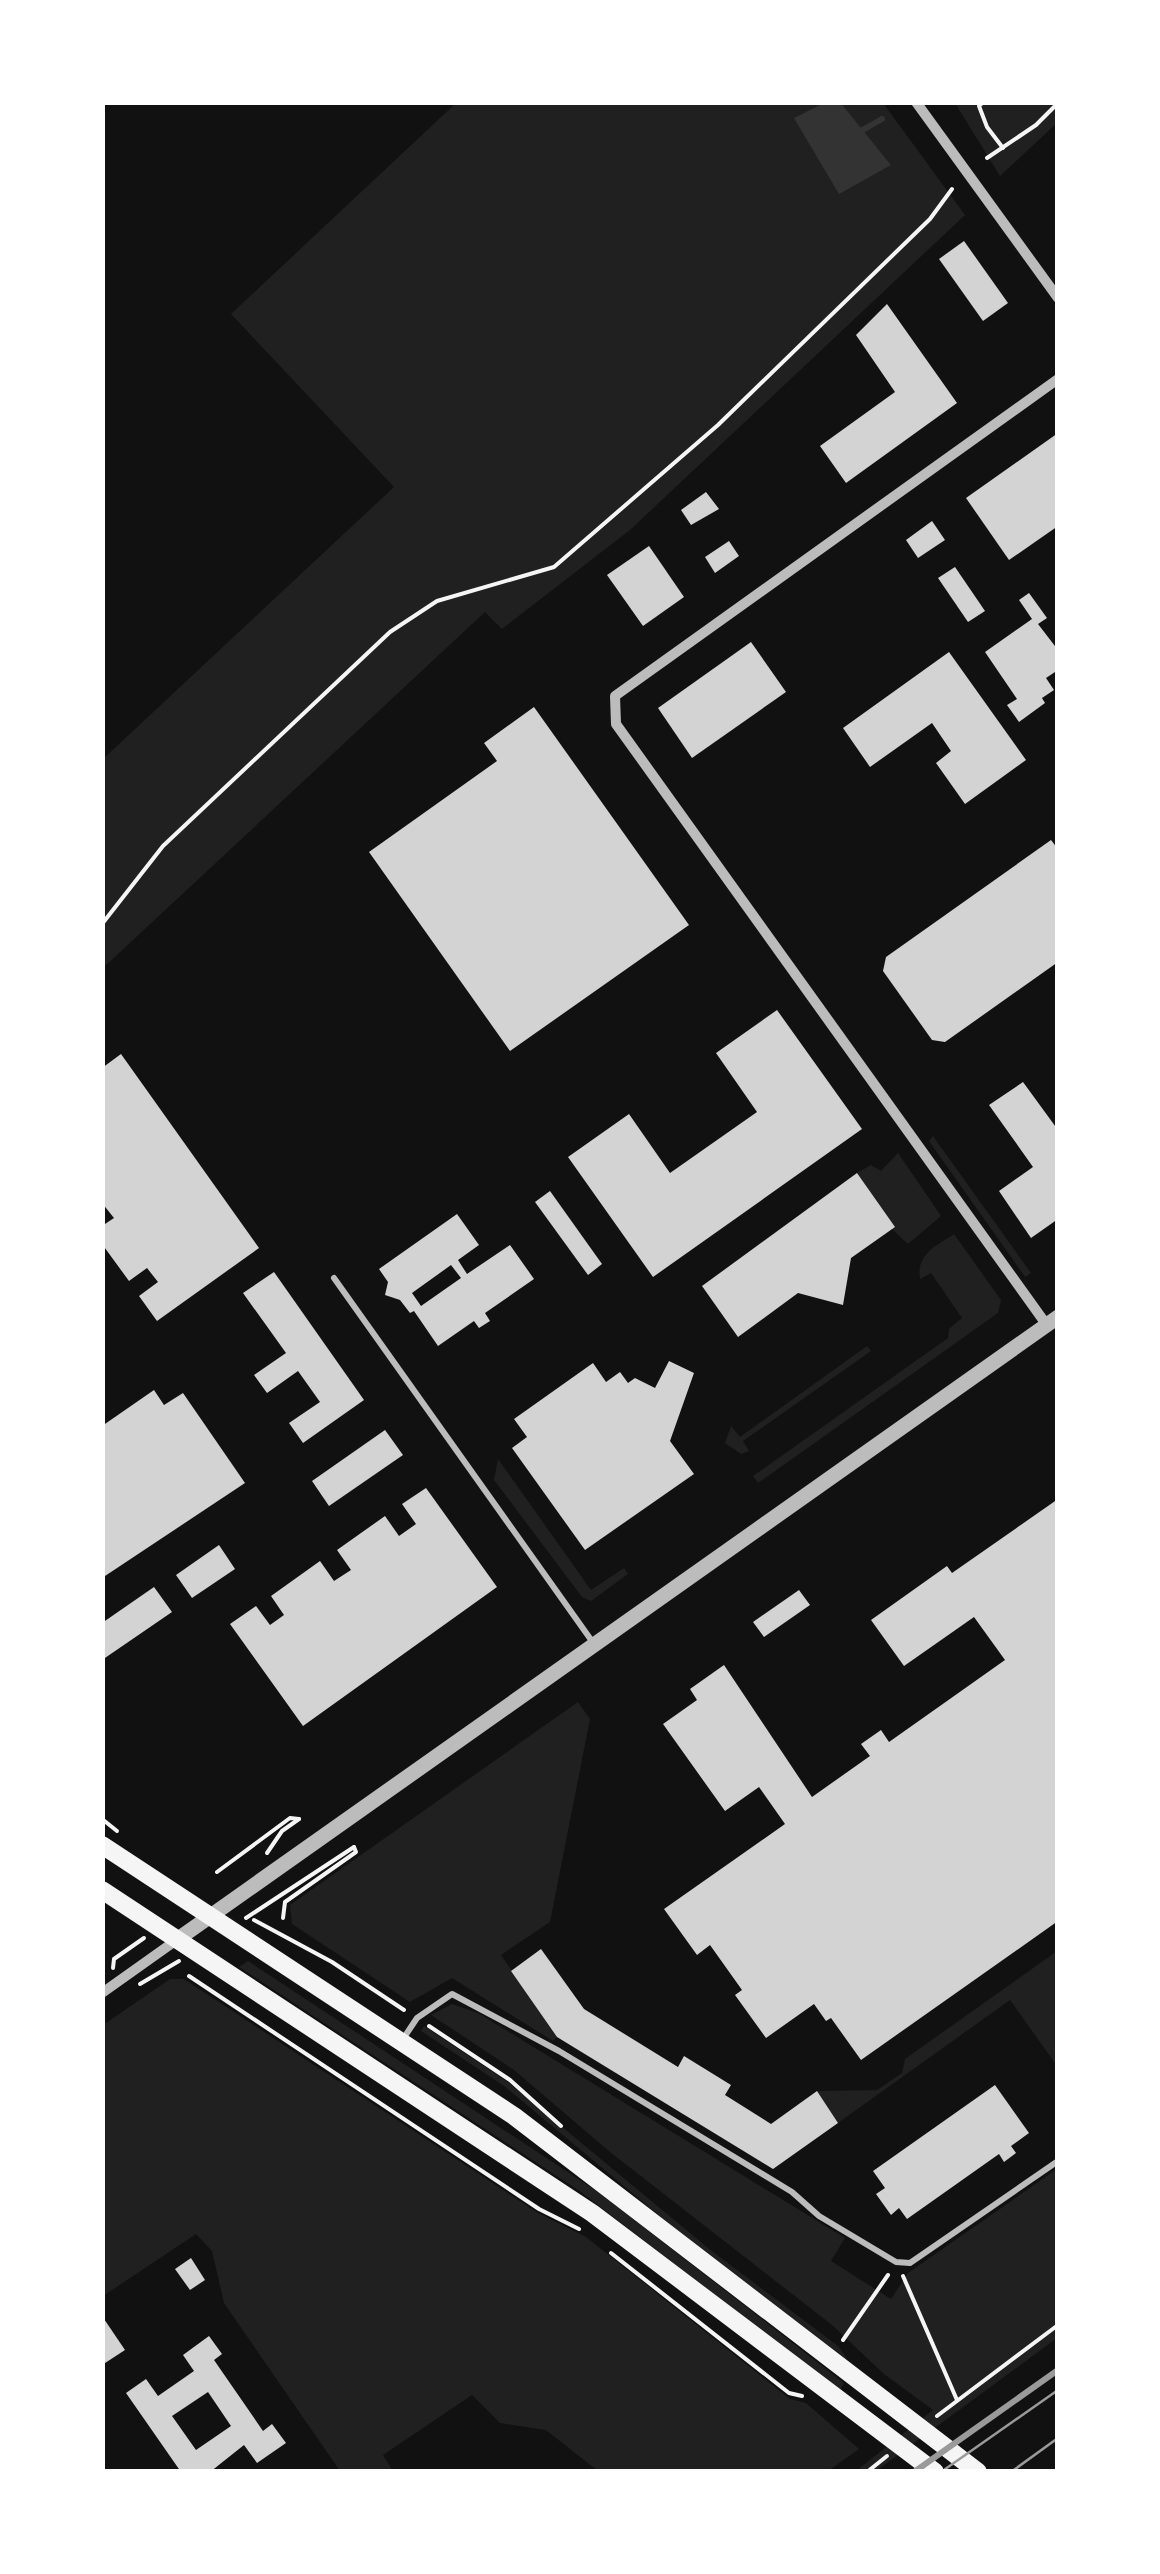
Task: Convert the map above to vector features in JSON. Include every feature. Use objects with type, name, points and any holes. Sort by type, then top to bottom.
[{"type":"main road","points":[[102,1845],[514,2116],[978,2472]]},
{"type":"main road","points":[[102,1890],[554,2187],[936,2472]]},
{"type":"main road","points":[[678,2244],[697,2296]]},
{"type":"street","points":[[916,102],[1058,298]]},
{"type":"street","points":[[102,1993],[1052,1320],[616,724],[616,696],[1058,379]]},
{"type":"lane","points":[[334,1278],[595,1644]]},
{"type":"lane","points":[[402,2040],[421,2014],[452,1994],[559,2051],[726,2152],[896,2262],[910,2263],[1058,2162]]},
{"type":"path","points":[[983,102],[980,106],[987,127],[1002,148]]},
{"type":"path","points":[[987,158],[1036,125],[1058,102]]},
{"type":"path","points":[[102,924],[163,846],[390,632],[437,600],[554,566],[718,425],[930,219],[952,189]]},
{"type":"path","points":[[217,1872],[290,1818],[299,1819],[253,1864]]},
{"type":"path","points":[[248,1917],[354,1847],[356,1852],[285,1902],[283,1918]]},
{"type":"path","points":[[276,1932],[286,1938]]},
{"type":"path","points":[[189,1976],[539,2209],[589,2231],[541,2204],[258,2017],[248,2002]]},
{"type":"path","points":[[603,2246],[788,2393],[803,2396]]},
{"type":"path","points":[[612,2246],[793,2388]]},
{"type":"path","points":[[843,2340],[896,2262]]},
{"type":"path","points":[[896,2262],[957,2400]]},
{"type":"path","points":[[928,2424],[1058,2325]]},
{"type":"path","points":[[867,2472],[898,2447]]},
{"type":"shaded area","points":[[826,102],[841,103],[891,165],[839,194],[794,118]]},
{"type":"shaded area","points":[[456,103],[826,103],[794,118],[891,165],[841,103],[883,103],[965,215],[630,530],[502,629],[485,612],[103,968],[103,759],[394,487],[231,314]]},
{"type":"shaded area","points":[[955,103],[1057,103],[1057,123],[1000,176]]},
{"type":"shaded area","points":[[933,1136],[1031,1273],[1025,1277],[929,1141]]},
{"type":"shaded area","points":[[898,1153],[941,1216],[908,1244],[892,1229],[857,1173],[871,1165],[881,1171]]},
{"type":"shaded area","points":[[954,1234],[1001,1300],[998,1313],[758,1483],[753,1476],[948,1338],[949,1329],[962,1318],[931,1273],[920,1279],[920,1270],[924,1257]]},
{"type":"shaded area","points":[[867,1346],[871,1351],[743,1441],[749,1451],[741,1454],[725,1443],[731,1426],[740,1437]]},
{"type":"shaded area","points":[[498,1459],[591,1590],[624,1568],[628,1574],[591,1601],[582,1597],[494,1480]]},
{"type":"shaded area","points":[[578,1702],[590,1719],[550,1922],[501,1955],[557,2037],[553,2041],[452,1978],[410,2002],[292,1924],[290,1905]]},
{"type":"shaded area","points":[[1057,1951],[1057,2066],[1010,2000],[838,2123],[817,2091],[877,2090],[902,2073],[905,2059]]},
{"type":"shaded area","points":[[248,1961],[601,2194],[844,2383],[840,2391],[581,2192],[239,1967]]},
{"type":"shaded area","points":[[170,1979],[184,1979],[538,2213],[586,2237],[790,2399],[806,2403],[859,2449],[828,2471],[598,2471],[546,2430],[500,2423],[472,2395],[383,2455],[393,2471],[340,2471],[224,2303],[212,2251],[196,2234],[103,2296],[103,2025]]},
{"type":"shaded area","points":[[452,2004],[478,2013],[845,2238],[831,2261],[891,2299],[908,2273],[1057,2169],[1057,2338],[876,2471],[856,2471],[933,2410],[884,2374],[832,2325],[610,2152],[514,2070],[431,2015]]},
{"type":"shaded area","points":[[424,2026],[508,2082],[708,2248],[838,2346],[848,2360],[704,2253],[504,2086],[421,2031]]},
{"type":"building","points":[[964,241],[1008,303],[983,321],[939,259]]},
{"type":"building","points":[[887,304],[957,403],[846,483],[820,446],[895,392],[856,335]]},
{"type":"building","points":[[1058,433],[1058,526],[1009,560],[966,498]]},
{"type":"building","points":[[706,492],[719,509],[691,525],[681,510]]},
{"type":"building","points":[[932,521],[945,540],[918,558],[906,540]]},
{"type":"building","points":[[729,541],[739,556],[715,573],[705,557]]},
{"type":"building","points":[[649,546],[684,597],[643,626],[607,575]]},
{"type":"building","points":[[955,567],[985,611],[968,622],[938,578]]},
{"type":"building","points":[[1029,593],[1047,618],[1038,624],[1058,650],[1058,670],[1046,678],[1054,690],[1042,698],[1045,703],[1019,722],[1007,705],[1017,699],[985,652],[1032,619],[1019,600]]},
{"type":"building","points":[[751,642],[786,692],[692,758],[658,708]]},
{"type":"building","points":[[949,652],[1026,760],[965,804],[936,763],[951,751],[932,723],[870,767],[843,728]]},
{"type":"building","points":[[534,707],[689,925],[510,1051],[369,852],[497,761],[484,743]]},
{"type":"building","points":[[1051,840],[1058,849],[1058,962],[945,1042],[932,1040],[883,971],[886,957]]},
{"type":"building","points":[[777,1010],[862,1129],[653,1277],[568,1157],[629,1114],[670,1173],[757,1112],[716,1053]]},
{"type":"building","points":[[121,1054],[259,1248],[157,1321],[139,1296],[158,1282],[147,1268],[129,1281],[102,1244],[102,1226],[114,1218],[102,1203],[102,1068]]},
{"type":"building","points":[[1023,1082],[1058,1130],[1058,1219],[1031,1238],[999,1191],[1033,1167],[989,1105]]},
{"type":"building","points":[[857,1173],[895,1227],[851,1258],[843,1305],[798,1293],[738,1337],[702,1286]]},
{"type":"building","points":[[550,1191],[602,1264],[588,1275],[535,1202]]},
{"type":"building","points":[[457,1214],[479,1245],[458,1260],[467,1274],[510,1245],[534,1279],[485,1313],[490,1321],[479,1328],[474,1321],[438,1346],[414,1311],[410,1313],[400,1300],[385,1295],[388,1282],[379,1269]],"holes":[[[451,1265],[461,1278],[421,1306],[412,1293]]]},
{"type":"building","points":[[274,1272],[364,1400],[303,1443],[289,1423],[320,1402],[298,1371],[267,1393],[254,1375],[286,1353],[243,1293]]},
{"type":"building","points":[[669,1361],[694,1373],[670,1441],[694,1474],[585,1550],[512,1448],[527,1437],[514,1419],[593,1363],[606,1382],[620,1372],[628,1383],[635,1378],[655,1388]]},
{"type":"building","points":[[154,1390],[164,1405],[183,1393],[245,1483],[102,1578],[102,1426]]},
{"type":"building","points":[[385,1430],[403,1455],[329,1506],[312,1481]]},
{"type":"building","points":[[426,1488],[497,1587],[303,1726],[230,1624],[256,1606],[270,1625],[284,1615],[271,1596],[320,1561],[334,1581],[351,1570],[337,1550],[385,1516],[399,1536],[416,1524],[402,1504]]},
{"type":"building","points":[[1058,1499],[1058,1921],[861,2060],[831,2018],[826,2021],[814,2004],[766,2038],[735,1995],[742,1990],[710,1945],[697,1955],[664,1909],[785,1824],[759,1787],[725,1811],[663,1724],[697,1700],[690,1689],[724,1665],[812,1797],[870,1756],[861,1744],[881,1730],[889,1742],[1005,1660],[974,1617],[904,1666],[871,1620],[947,1566],[952,1573]]},
{"type":"building","points":[[219,1545],[235,1569],[192,1598],[176,1575]]},
{"type":"building","points":[[154,1587],[172,1612],[102,1660],[102,1623]]},
{"type":"building","points":[[799,1590],[810,1605],[764,1637],[753,1622]]},
{"type":"building","points":[[541,1949],[584,2009],[678,2067],[684,2056],[731,2085],[725,2095],[771,2124],[817,2091],[838,2123],[773,2169],[557,2037],[511,1971]]},
{"type":"building","points":[[995,2085],[1029,2133],[1011,2146],[1016,2153],[1004,2162],[999,2154],[907,2219],[899,2208],[891,2215],[876,2194],[885,2188],[873,2171]]},
{"type":"building","points":[[191,2258],[205,2280],[190,2290],[175,2269]]},
{"type":"building","points":[[102,2316],[125,2350],[102,2365]]},
{"type":"building","points":[[209,2336],[222,2354],[214,2360],[263,2431],[272,2424],[286,2443],[257,2463],[244,2445],[210,2472],[181,2472],[126,2393],[146,2379],[158,2396],[194,2371],[183,2355]],"holes":[[[208,2392],[231,2426],[196,2450],[172,2416]]]},
{"type":"waterway","points":[[859,132],[882,119]]},
{"type":"tram line","points":[[941,2472],[1058,2390]]},
{"type":"tram line","points":[[1011,2472],[1058,2438]]},
{"type":"railway","points":[[914,2472],[1058,2370]]}]
